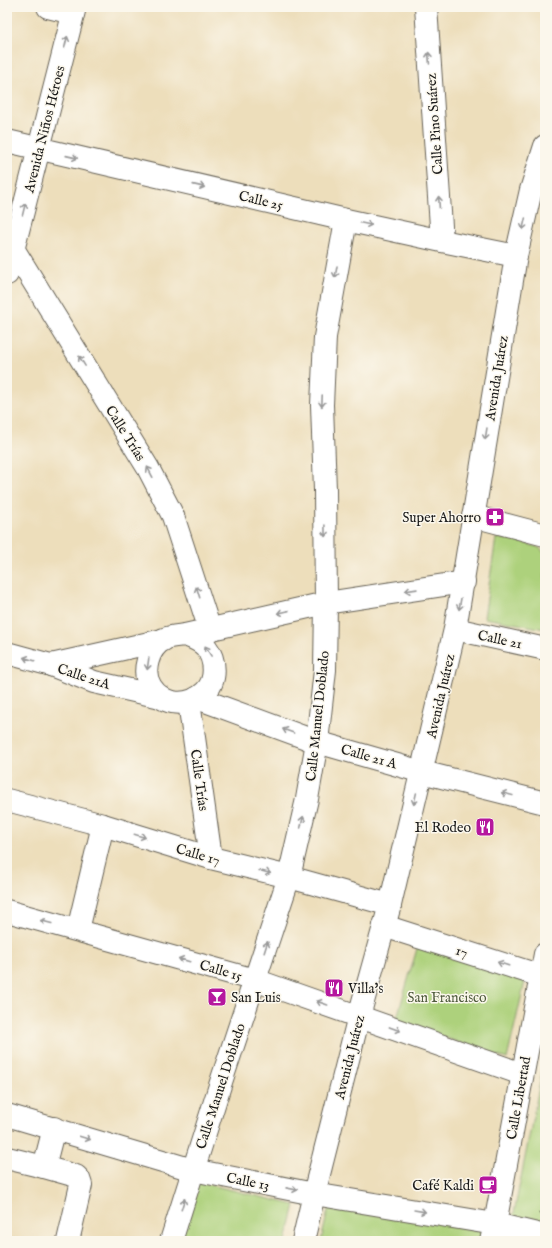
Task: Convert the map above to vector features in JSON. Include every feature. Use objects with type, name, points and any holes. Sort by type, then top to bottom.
[{"type":"street","points":[[48,7],[74,10]]},
{"type":"street","name":"Calle Pino Suárez","points":[[426,7],[442,241]]},
{"type":"street","name":"Avenida Niños Héroes","points":[[7,274],[74,10]]},
{"type":"street","name":"Calle 25","points":[[7,141],[346,220],[516,256]]},
{"type":"street","name":"Avenida Juárez","points":[[303,1241],[359,1016],[390,905],[455,629],[464,582],[473,516],[516,256],[538,191],[545,146]]},
{"type":"street","name":"Calle Manuel Doblado","points":[[171,1241],[288,877],[307,798],[317,742],[325,670],[325,490],[322,405],[325,337],[346,220]]},
{"type":"street","name":"Calle Trías","points":[[14,250],[148,468],[173,516],[210,630]]},
{"type":"street","points":[[473,516],[545,535]]},
{"type":"street","points":[[51,666],[163,640],[174,636],[210,630],[326,602],[464,582]]},
{"type":"street","name":"Calle 21","points":[[455,629],[541,648],[545,647]]},
{"type":"street","points":[[163,640],[153,649],[147,661],[147,675],[151,687],[161,697],[180,703],[193,700],[206,691],[212,680],[214,669],[212,657],[206,647],[196,639],[185,635]]},
{"type":"street","name":"Calle 21A","points":[[7,653],[51,666],[94,682],[161,697]]},
{"type":"street","name":"Calle Trías","points":[[193,700],[211,858]]},
{"type":"street","name":"Calle 21 A","points":[[193,700],[317,742],[422,772],[545,803]]},
{"type":"street","name":"Calle 17","points":[[7,800],[103,825],[211,858],[390,905]]},
{"type":"street","points":[[78,930],[103,825]]},
{"type":"street","name":"Calle 15","points":[[7,911],[255,980],[522,1074]]},
{"type":"street","name":"17","points":[[384,926],[541,976]]},
{"type":"street","name":"Calle Libertad","points":[[493,1233],[545,954]]},
{"type":"street","name":"Calle 13","points":[[7,1115],[193,1170],[314,1194],[493,1233],[545,1236]]},
{"type":"street","points":[[44,1167],[54,1128]]},
{"type":"street","points":[[7,1158],[76,1176],[81,1185],[68,1241]]},
{"type":"green space","points":[[496,538],[513,540],[538,547],[545,553],[545,629],[484,618]]},
{"type":"green space","name":"San Francisco","points":[[418,945],[525,981],[507,1059],[396,1021]]},
{"type":"green space","points":[[543,1067],[545,1067],[545,1241],[321,1241],[329,1206],[510,1233]]},
{"type":"green space","points":[[198,1182],[295,1205],[286,1241],[180,1241]]},
{"type":"building","name":"Villa's","points":[[330,981],[343,985],[339,995],[326,991]]},
{"type":"place","name":"Super Ahorro","points":[[495,517]]},
{"type":"place","name":"El Rodeo","points":[[485,827]]},
{"type":"place","name":"Villa's","points":[[334,988]]},
{"type":"place","name":"San Luis","points":[[217,997]]},
{"type":"place","name":"Café Kaldi","points":[[488,1185]]}]
